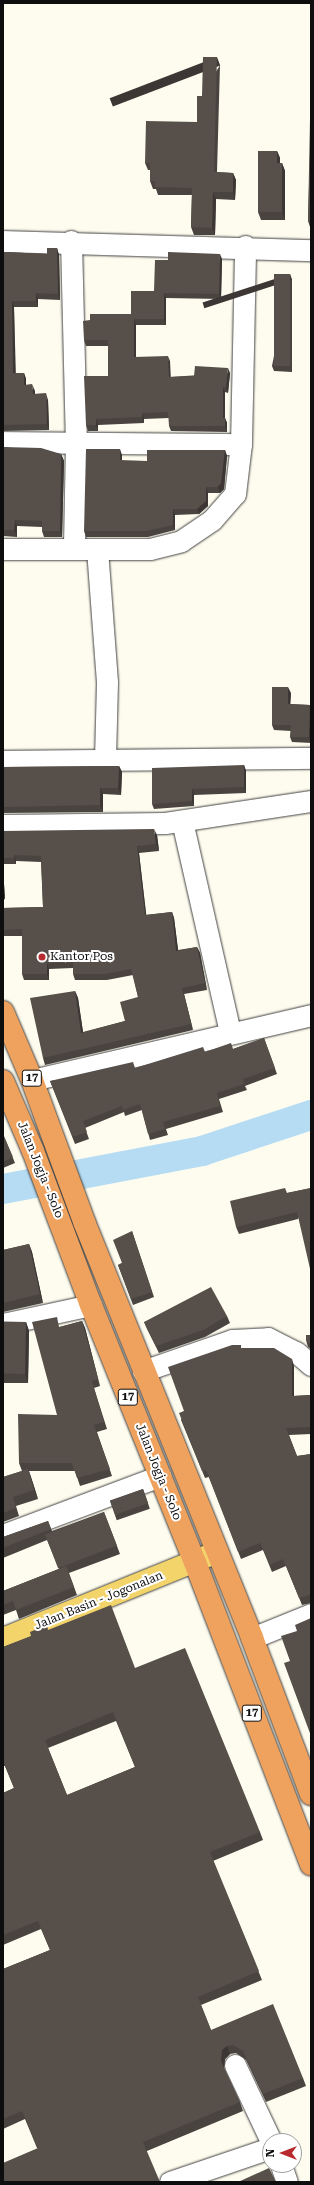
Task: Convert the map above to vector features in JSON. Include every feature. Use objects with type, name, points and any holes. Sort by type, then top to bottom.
[{"type":"highway","name":"Jalan Jogja - Solo","points":[[3,1012],[32,1080],[55,1147],[143,1372],[252,1638],[306,1763],[311,1794]]},
{"type":"highway","name":"Jalan Jogja - Solo","points":[[3,1081],[33,1151],[91,1305],[195,1562],[311,1864]]},
{"type":"main road","name":"Jalan Basin - Jogonalan","points":[[3,1639],[217,1552]]},
{"type":"street","points":[[3,241],[71,241],[245,246],[311,250]]},
{"type":"street","points":[[71,241],[76,441],[74,548]]},
{"type":"street","points":[[3,549],[150,549],[181,541],[212,520],[235,494],[241,444],[245,246]]},
{"type":"street","points":[[3,442],[76,441],[241,444]]},
{"type":"street","points":[[97,549],[107,682],[106,760]]},
{"type":"street","points":[[3,761],[311,758]]},
{"type":"street","points":[[3,825],[182,821],[311,801]]},
{"type":"street","points":[[182,821],[230,1033]]},
{"type":"street","points":[[32,1080],[311,1015]]},
{"type":"street","points":[[3,1324],[91,1305]]},
{"type":"street","points":[[143,1372],[232,1340],[268,1338],[296,1352],[311,1365]]},
{"type":"street","points":[[3,1535],[160,1476]]},
{"type":"street","points":[[252,1638],[311,1614]]},
{"type":"street","points":[[235,2065],[267,2133]]},
{"type":"street","points":[[170,2182],[262,2151]]},
{"type":"building","points":[[203,57],[217,57],[214,172],[233,173],[233,192],[213,192],[212,228],[191,227],[192,188],[155,187],[155,181],[150,181],[150,163],[145,163],[146,121],[197,122],[197,96],[202,96]]},
{"type":"building","points":[[310,119],[311,221],[308,221]]},
{"type":"building","points":[[258,151],[277,151],[277,163],[282,163],[282,212],[258,212]]},
{"type":"building","points":[[47,248],[57,248],[58,294],[36,293],[36,301],[12,301],[13,373],[24,373],[24,385],[32,384],[33,394],[46,393],[47,424],[3,425],[3,252],[47,254]]},
{"type":"building","points":[[168,252],[220,254],[219,294],[164,293],[164,319],[134,319],[134,357],[168,356],[169,377],[194,376],[195,366],[228,368],[226,387],[223,387],[223,418],[225,418],[225,426],[169,426],[168,412],[142,413],[142,417],[96,419],[96,425],[86,425],[84,376],[108,376],[108,340],[84,340],[83,321],[90,320],[90,314],[131,314],[131,291],[154,291],[155,260],[168,260]]},
{"type":"building","points":[[274,274],[290,274],[290,366],[274,366]]},
{"type":"building","points":[[3,447],[41,448],[61,454],[60,531],[42,531],[42,521],[15,520],[14,530],[3,530]]},
{"type":"building","points":[[86,449],[120,449],[120,460],[147,461],[147,450],[225,450],[221,483],[218,487],[206,487],[206,501],[197,509],[173,509],[173,525],[146,531],[84,531]]},
{"type":"building","points":[[272,687],[288,687],[288,704],[310,705],[309,737],[290,737],[291,725],[272,725]]},
{"type":"building","points":[[244,765],[244,787],[192,789],[192,801],[152,804],[152,768]]},
{"type":"building","points":[[119,766],[118,788],[100,788],[100,805],[3,807],[3,767]]},
{"type":"building","points":[[154,829],[156,844],[137,846],[145,915],[172,912],[176,951],[197,947],[205,983],[182,988],[191,1024],[43,1058],[30,998],[75,991],[81,1033],[125,1021],[120,1002],[138,997],[131,969],[105,974],[73,974],[73,962],[47,963],[47,974],[22,974],[22,929],[3,930],[3,908],[43,907],[41,856],[14,855],[14,858],[3,858],[3,831]]},
{"type":"building","points":[[264,1038],[275,1068],[243,1079],[244,1084],[217,1093],[220,1106],[163,1122],[165,1129],[148,1134],[140,1104],[123,1110],[122,1106],[83,1121],[87,1132],[73,1137],[50,1081],[133,1062],[135,1068],[203,1047],[205,1052],[231,1043],[233,1049]]},
{"type":"building","points":[[3,1134],[13,1157],[3,1162]]},
{"type":"building","points":[[285,1188],[287,1193],[311,1188],[311,1273],[297,1212],[236,1227],[230,1201]]},
{"type":"building","points":[[132,1231],[152,1292],[131,1299],[118,1265],[122,1263],[113,1240]]},
{"type":"building","points":[[29,1244],[40,1294],[3,1303],[3,1250]]},
{"type":"building","points":[[211,1287],[227,1316],[203,1330],[156,1346],[144,1322]]},
{"type":"building","points":[[57,1317],[59,1327],[82,1321],[98,1379],[92,1381],[104,1422],[94,1425],[110,1469],[77,1478],[72,1463],[19,1463],[18,1414],[57,1415],[32,1322]]},
{"type":"building","points":[[3,1322],[26,1322],[25,1374],[3,1374]]},
{"type":"building","points":[[306,1335],[311,1335],[311,1345],[306,1340]]},
{"type":"building","points":[[232,1345],[241,1345],[241,1348],[274,1348],[292,1359],[292,1396],[311,1395],[311,1427],[286,1428],[297,1456],[311,1454],[311,1596],[299,1598],[283,1559],[270,1565],[260,1543],[238,1552],[206,1470],[202,1471],[179,1413],[184,1411],[168,1367]]},
{"type":"building","points":[[28,1469],[34,1490],[13,1497],[16,1508],[3,1513],[3,1477]]},
{"type":"building","points":[[143,1489],[148,1503],[115,1515],[110,1501]]},
{"type":"building","points":[[104,1512],[117,1546],[58,1568],[45,1535]]},
{"type":"building","points":[[48,1521],[51,1529],[3,1548],[3,1537]]},
{"type":"building","points":[[66,1566],[74,1587],[16,1610],[13,1601],[3,1605],[3,1591]]},
{"type":"building","points":[[111,1605],[135,1668],[185,1648],[260,1832],[210,1852],[259,1971],[198,1997],[211,2030],[273,2004],[303,2078],[263,2094],[243,2051],[233,2045],[227,2046],[222,2050],[221,2061],[240,2102],[143,2142],[160,2182],[3,2182],[3,2163],[38,2148],[22,2111],[3,2119],[3,1969],[50,1950],[38,1921],[3,1935],[3,1793],[14,1788],[3,1761],[3,1647],[31,1636],[30,1632],[47,1625],[48,1630]],"holes":[[[113,1712],[135,1767],[67,1795],[45,1740]]]},
{"type":"building","points":[[311,1618],[311,1736],[284,1663],[290,1661],[281,1636],[297,1631],[295,1625]]},
{"type":"building","points":[[262,2171],[262,2173],[272,2173],[276,2182],[238,2182]]},
{"type":"waterway","points":[[3,1189],[202,1151],[311,1115]]},
{"type":"place","name":"Kantor Pos","points":[[42,957]]}]
